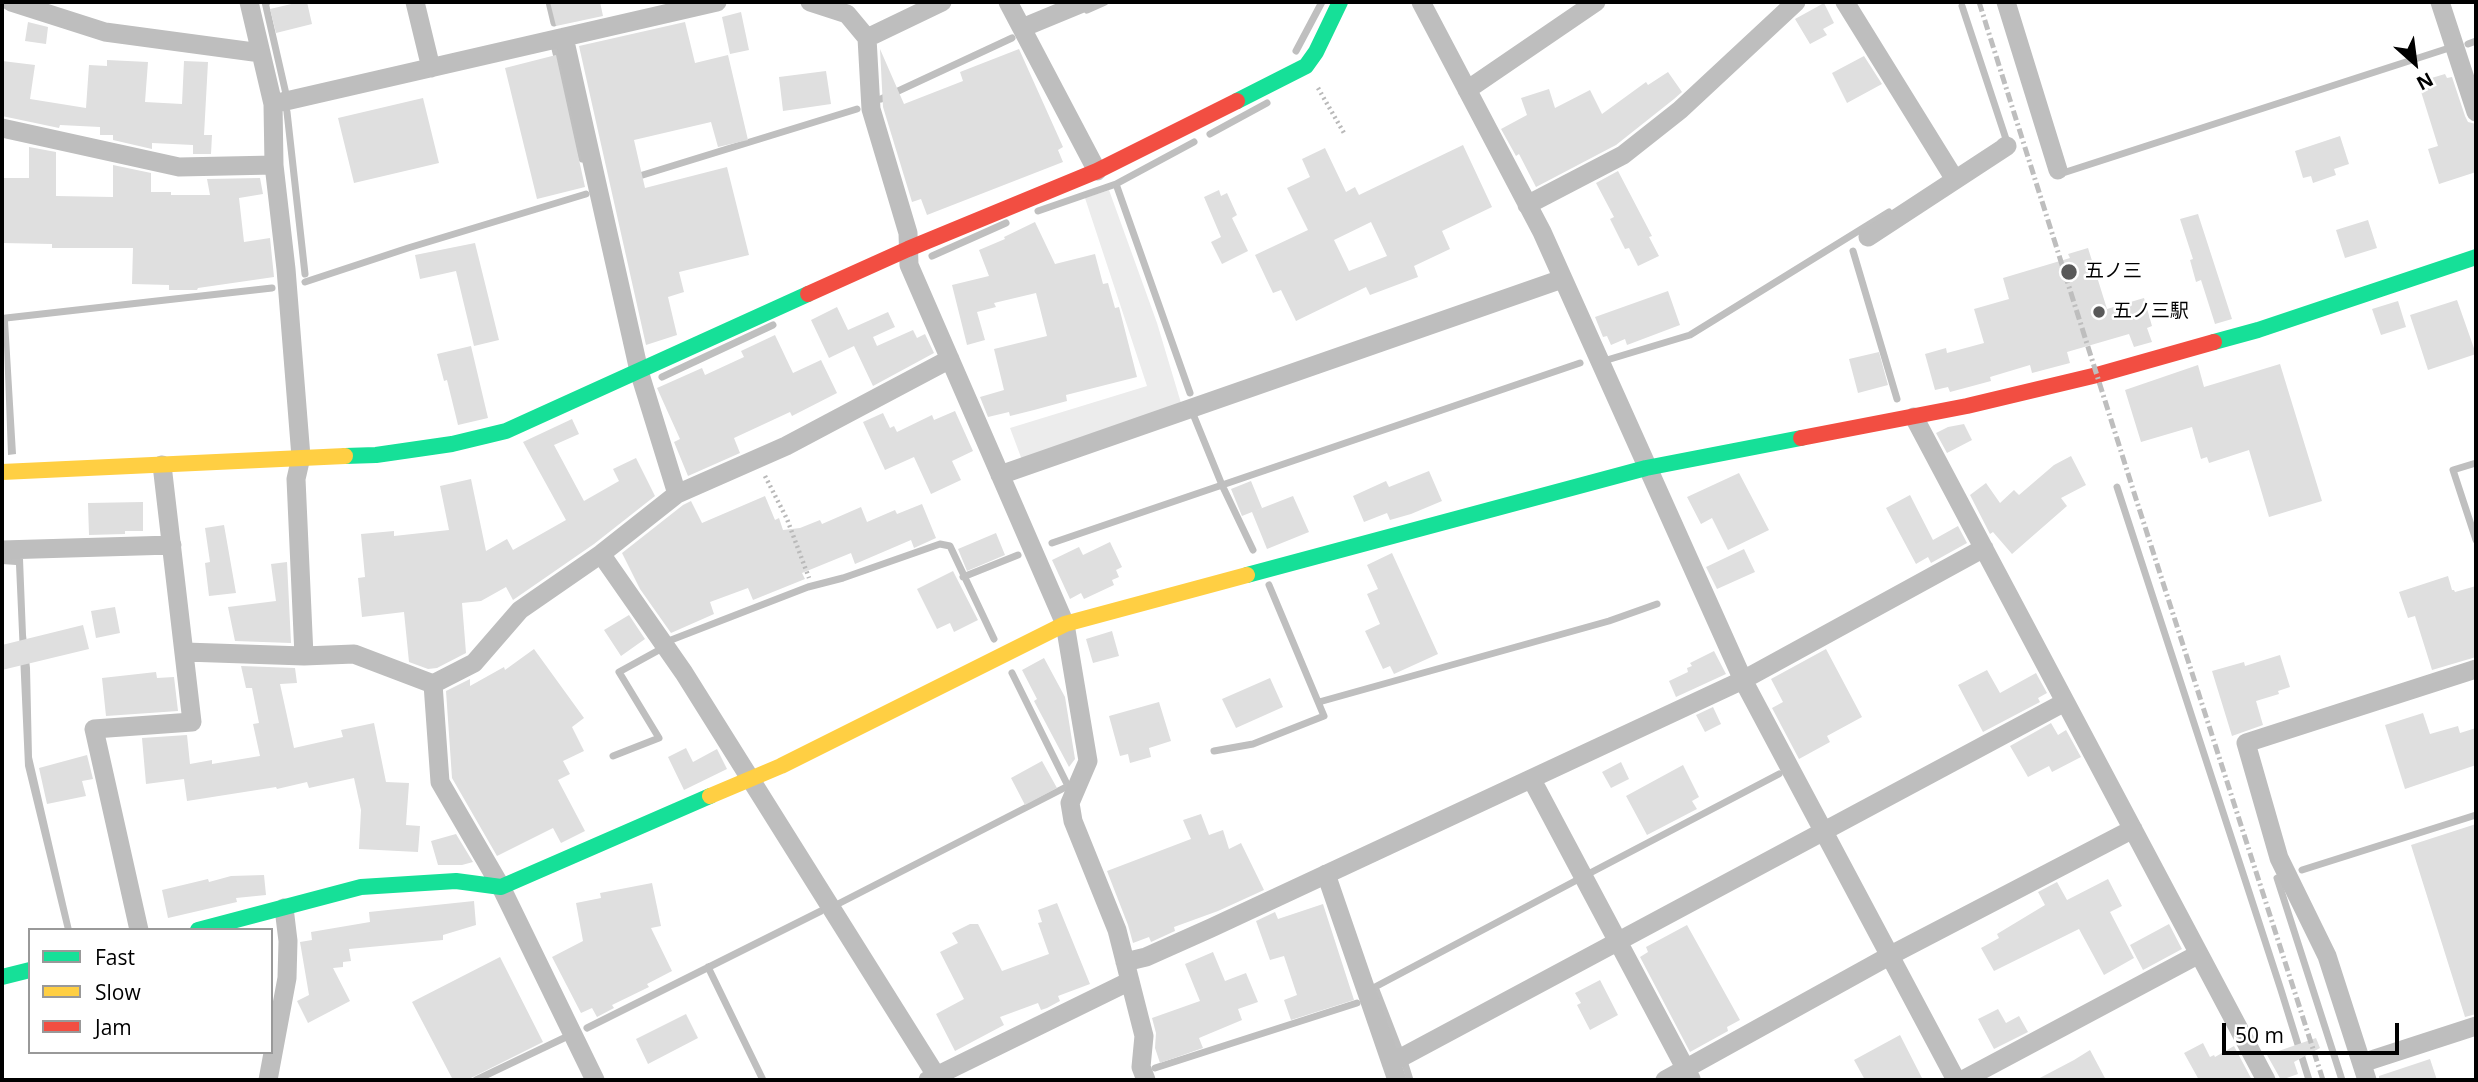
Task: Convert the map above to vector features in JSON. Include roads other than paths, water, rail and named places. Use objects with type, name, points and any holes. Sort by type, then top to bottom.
[{"type":"street","points":[[11,2],[105,32],[261,52]]},
{"type":"street","points":[[249,2],[272,104],[274,165],[286,268],[301,457],[296,479],[304,656]]},
{"type":"street","points":[[415,2],[430,68]]},
{"type":"street","points":[[272,104],[696,4],[717,2]]},
{"type":"street","points":[[810,2],[847,14],[867,38],[872,109],[908,233],[909,265],[1065,624],[1088,761],[1070,803],[1073,821],[1117,930],[1144,1036],[1141,1067],[1146,1080]]},
{"type":"street","points":[[867,38],[942,2]]},
{"type":"street","points":[[1008,2],[1097,171]]},
{"type":"street","points":[[1022,28],[1085,2]]},
{"type":"street","points":[[2,472],[376,455],[452,444],[506,432],[908,249],[1097,171],[1306,66],[1316,52],[1339,2]]},
{"type":"street","points":[[1421,2],[1527,205],[1743,680],[1956,1080]]},
{"type":"street","points":[[1467,90],[1596,2]]},
{"type":"street","points":[[1527,205],[1623,155],[1680,110],[1796,2]]},
{"type":"street","points":[[1845,2],[1954,178]]},
{"type":"street","points":[[2006,2],[2058,170]]},
{"type":"street","points":[[2440,2],[2476,112]]},
{"type":"street","points":[[564,37],[639,371],[677,494]]},
{"type":"street","points":[[2,128],[179,167],[274,165]]},
{"type":"street","points":[[1868,237],[1954,178],[2007,146]]},
{"type":"street","points":[[206,928],[361,887],[456,881],[501,887],[781,766],[1065,624],[1646,468],[1914,417],[2097,375],[2220,341],[2476,257]]},
{"type":"street","points":[[1000,475],[1562,279]]},
{"type":"street","points":[[185,652],[304,656],[354,654],[433,684],[474,663],[520,610],[601,554],[677,494],[786,446],[950,359]]},
{"type":"street","points":[[1914,417],[2266,1080]]},
{"type":"street","points":[[139,928],[94,729],[192,722],[162,465]]},
{"type":"street","points":[[2,550],[172,545]]},
{"type":"street","points":[[601,554],[684,673],[934,1079],[1128,971],[1146,957],[1743,680],[1984,548]]},
{"type":"street","points":[[2476,669],[2246,743],[2279,858],[2327,956],[2364,1072],[2476,1026]]},
{"type":"street","points":[[433,684],[440,782],[501,887],[595,1080]]},
{"type":"street","points":[[1326,874],[1394,1072],[1618,941],[2065,702]]},
{"type":"street","points":[[1531,780],[1688,1075]]},
{"type":"street","points":[[1665,1080],[1688,1075],[1891,955],[2133,830]]},
{"type":"street","points":[[273,1053],[287,978],[288,941],[284,908]]},
{"type":"street","points":[[1963,1080],[2199,954]]},
{"type":"street","points":[[2,977],[28,970]]},
{"type":"street","points":[[268,1080],[273,1054]]},
{"type":"waterway","points":[[267,2],[286,94]]},
{"type":"waterway","points":[[549,2],[554,23]]},
{"type":"waterway","points":[[1087,10],[1105,2]]},
{"type":"waterway","points":[[1296,51],[1322,2]]},
{"type":"waterway","points":[[1962,6],[2006,139],[2001,142]]},
{"type":"waterway","points":[[881,99],[1012,38]]},
{"type":"waterway","points":[[2468,44],[2476,41]]},
{"type":"waterway","points":[[555,49],[582,159]]},
{"type":"waterway","points":[[2066,172],[2446,49]]},
{"type":"waterway","points":[[1210,134],[1267,103]]},
{"type":"waterway","points":[[633,178],[857,109]]},
{"type":"waterway","points":[[287,112],[305,274]]},
{"type":"waterway","points":[[1116,184],[1194,142]]},
{"type":"waterway","points":[[1038,211],[1116,184],[1190,393]]},
{"type":"waterway","points":[[305,282],[586,194]]},
{"type":"waterway","points":[[1607,360],[1690,335],[1889,212]]},
{"type":"waterway","points":[[932,256],[1006,223]]},
{"type":"waterway","points":[[1853,251],[1897,399]]},
{"type":"waterway","points":[[6,318],[272,288]]},
{"type":"waterway","points":[[662,377],[773,325]]},
{"type":"waterway","points":[[1052,543],[1580,363]]},
{"type":"waterway","points":[[1193,414],[1222,485],[1253,550]]},
{"type":"waterway","points":[[2476,463],[2453,470],[2476,540]]},
{"type":"waterway","points":[[2117,487],[2309,1080]]},
{"type":"waterway","points":[[671,640],[808,587],[843,578],[940,544],[950,546],[994,639]]},
{"type":"waterway","points":[[963,577],[1018,555]]},
{"type":"waterway","points":[[1214,751],[1253,744],[1324,716],[1269,585]]},
{"type":"waterway","points":[[1319,702],[1609,621],[1657,604]]},
{"type":"waterway","points":[[613,756],[659,738],[619,672],[659,650]]},
{"type":"waterway","points":[[836,905],[1068,786],[1012,673]]},
{"type":"waterway","points":[[1592,872],[1779,774]]},
{"type":"waterway","points":[[2302,870],[2476,815]]},
{"type":"waterway","points":[[2277,878],[2342,1080]]},
{"type":"waterway","points":[[1399,1049],[1375,987],[1577,880]]},
{"type":"waterway","points":[[587,1028],[821,911]]},
{"type":"waterway","points":[[708,967],[763,1080]]},
{"type":"waterway","points":[[1155,1068],[1357,1003]]},
{"type":"waterway","points":[[476,1080],[564,1038]]},
{"type":"waterway","points":[[1405,1064],[1410,1080]]},
{"type":"railway","points":[[1979,2],[2323,1080]]},
{"type":"place","name":"五ノ三","points":[[2069,272]]},
{"type":"place","name":"五ノ三駅","points":[[2099,312]]}]
